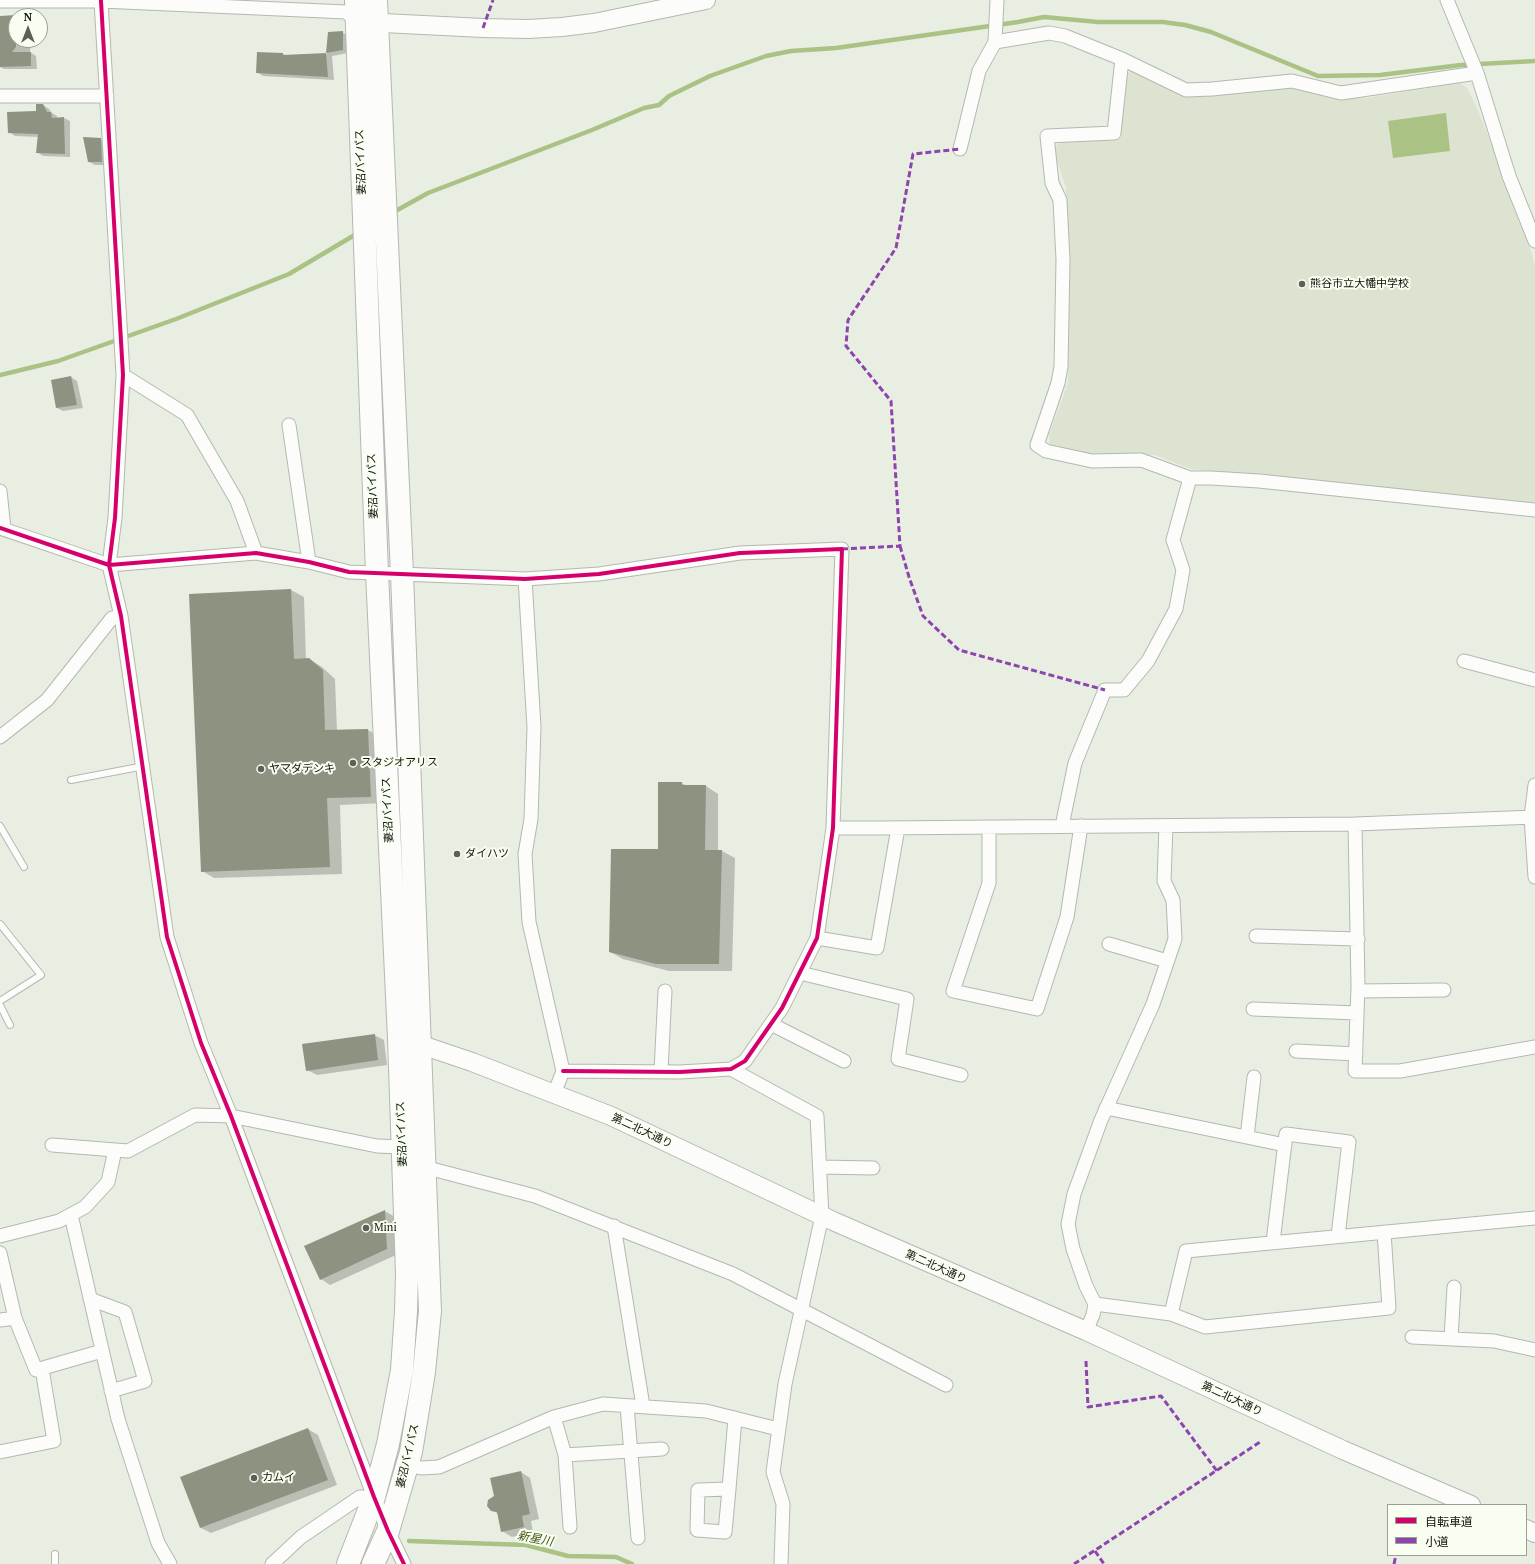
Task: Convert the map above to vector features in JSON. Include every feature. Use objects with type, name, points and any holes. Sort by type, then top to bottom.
[{"type":"highway","name":"妻沼バイパス","points":[[356,0],[367,23],[381,106],[386,247],[402,574],[430,1311],[424,1372],[411,1452],[388,1531],[372,1564]]},
{"type":"highway","name":"妻沼バイパス","points":[[348,1564],[374,1497],[388,1444],[402,1370],[407,1274],[399,1038],[376,573],[359,114],[367,23],[376,0]]},
{"type":"street","points":[[0,1],[101,1],[346,12],[367,23],[483,28],[528,28],[562,27],[594,23],[706,0]]},
{"type":"street","points":[[960,149],[979,71],[995,39],[997,0]]},
{"type":"street","points":[[1447,0],[1477,72],[1509,176],[1535,241]]},
{"type":"street","points":[[101,1],[123,375],[115,518],[109,565],[121,616],[144,766],[167,937],[202,1043],[231,1116],[374,1497],[404,1564]]},
{"type":"street","points":[[995,39],[1049,33],[1065,36],[1122,59],[1186,90],[1212,89],[1292,81],[1341,93],[1477,72]]},
{"type":"street","points":[[1122,59],[1114,133],[1047,136],[1052,183],[1060,200],[1062,260],[1061,366],[1058,383],[1037,445],[1046,451],[1092,461],[1141,460],[1190,478],[1266,482],[1535,510]]},
{"type":"street","points":[[0,96],[107,96]]},
{"type":"street","points":[[123,375],[187,415],[237,501],[256,553]]},
{"type":"street","points":[[289,425],[309,562]]},
{"type":"street","points":[[1062,826],[1075,763],[1105,690],[1124,690],[1148,661],[1176,609],[1183,570],[1173,540],[1190,478]]},
{"type":"street","points":[[0,491],[2,529],[109,565],[256,553],[309,562],[349,572],[525,579],[599,574],[740,553],[842,549],[833,828],[817,938],[782,1008],[745,1061],[731,1070]]},
{"type":"street","points":[[525,579],[534,727],[531,819],[525,854],[529,922],[563,1070],[554,1094]]},
{"type":"street","points":[[0,737],[47,700],[112,618],[121,616]]},
{"type":"street","points":[[1464,661],[1535,680]]},
{"type":"street","points":[[1535,785],[1533,817],[1535,877]]},
{"type":"street","points":[[833,828],[1355,824],[1533,817]]},
{"type":"street","points":[[1355,824],[1358,939],[1355,1071],[1400,1071],[1535,1047]]},
{"type":"street","points":[[989,827],[989,883],[953,991],[1037,1010],[1067,917],[1081,826]]},
{"type":"street","points":[[1086,1332],[1093,1315],[1095,1304],[1086,1286],[1073,1249],[1068,1224],[1074,1194],[1106,1108],[1153,1004],[1175,939],[1173,900],[1164,881],[1166,826]]},
{"type":"street","points":[[817,938],[877,948],[898,828]]},
{"type":"street","points":[[1256,936],[1358,939]]},
{"type":"street","points":[[1110,944],[1167,961]]},
{"type":"street","points":[[800,973],[907,999],[898,1059],[961,1075]]},
{"type":"street","points":[[1358,991],[1444,990]]},
{"type":"street","points":[[661,1071],[665,991]]},
{"type":"street","points":[[1253,1009],[1357,1013]]},
{"type":"street","points":[[771,1024],[844,1061]]},
{"type":"street","name":"第二北大通り","points":[[399,1038],[420,1044],[611,1116],[822,1216],[1086,1332],[1343,1450],[1468,1504]]},
{"type":"street","points":[[1296,1051],[1356,1054]]},
{"type":"street","points":[[563,1070],[680,1072],[731,1070],[817,1116],[822,1216],[785,1384],[773,1472],[783,1504],[781,1564]]},
{"type":"street","points":[[1247,1137],[1254,1077]]},
{"type":"street","points":[[1106,1108],[1285,1145]]},
{"type":"street","points":[[52,1145],[128,1151],[195,1115],[231,1116],[377,1146],[402,1147]]},
{"type":"street","points":[[1273,1242],[1286,1134],[1348,1142],[1338,1236]]},
{"type":"street","points":[[0,1236],[59,1221],[86,1207],[108,1182],[115,1150]]},
{"type":"street","points":[[424,1167],[535,1196],[733,1274],[946,1385]]},
{"type":"street","points":[[820,1167],[873,1168]]},
{"type":"street","points":[[71,1215],[118,1419],[158,1543],[170,1564]]},
{"type":"street","points":[[1171,1314],[1186,1250],[1535,1218]]},
{"type":"street","points":[[614,1226],[643,1406]]},
{"type":"street","points":[[1095,1304],[1171,1314],[1205,1327],[1389,1308],[1384,1232]]},
{"type":"street","points":[[0,1253],[15,1318],[36,1370],[102,1351]]},
{"type":"street","points":[[1451,1339],[1454,1287]]},
{"type":"street","points":[[90,1299],[124,1312],[144,1381],[111,1391]]},
{"type":"street","points":[[0,1320],[15,1318]]},
{"type":"street","points":[[1412,1337],[1494,1341],[1535,1350]]},
{"type":"street","points":[[0,1452],[54,1441],[42,1369]]},
{"type":"street","points":[[407,1465],[421,1468],[439,1467],[554,1417],[603,1404],[706,1411],[778,1429]]},
{"type":"street","points":[[627,1406],[638,1538]]},
{"type":"street","points":[[554,1417],[565,1455],[570,1527]]},
{"type":"street","points":[[729,1489],[735,1418]]},
{"type":"street","points":[[565,1455],[662,1449]]},
{"type":"street","points":[[272,1564],[301,1537],[360,1496],[374,1497]]},
{"type":"lane","points":[[71,780],[144,766]]},
{"type":"lane","points":[[0,826],[24,868]]},
{"type":"lane","points":[[0,924],[41,975],[0,1001]]},
{"type":"lane","points":[[0,1005],[10,1026]]},
{"type":"lane","points":[[55,1554],[55,1564]]},
{"type":"shaded area","name":"熊谷市立大幡中学校","points":[[1134,71],[1188,96],[1296,87],[1330,98],[1367,98],[1459,83],[1467,88],[1477,108],[1524,225],[1535,266],[1535,503],[1191,469],[1155,455],[1083,453],[1050,444],[1049,435],[1068,383],[1069,302],[1066,187],[1053,150],[1059,143],[1118,140],[1127,73]]},
{"type":"shaded area","points":[[1446,113],[1450,151],[1393,158],[1388,121]]},
{"type":"building","points":[[0,16],[8,16],[8,48],[15,48],[12,52],[31,52],[31,66],[0,67]]},
{"type":"building","points":[[343,31],[343,50],[326,53],[328,32]]},
{"type":"building","points":[[257,52],[283,53],[283,55],[326,53],[328,77],[256,73]]},
{"type":"building","points":[[36,104],[43,104],[47,112],[51,112],[52,118],[64,117],[65,154],[36,153],[38,134],[8,133],[7,112],[36,111]]},
{"type":"building","points":[[83,137],[101,138],[102,162],[88,162]]},
{"type":"building","points":[[71,376],[77,405],[56,408],[51,380]]},
{"type":"building","name":"ヤマダデンキ","points":[[291,589],[294,659],[309,658],[323,670],[325,730],[368,729],[371,797],[327,798],[330,867],[201,872],[189,594]]},
{"type":"building","points":[[658,782],[682,782],[682,785],[706,785],[705,850],[722,850],[719,964],[656,964],[609,952],[611,849],[658,849]]},
{"type":"building","points":[[375,1034],[378,1060],[306,1071],[302,1044]]},
{"type":"building","name":"Mini","points":[[385,1210],[387,1249],[320,1280],[304,1246]]},
{"type":"building","name":"カムイ","points":[[308,1428],[328,1480],[200,1528],[180,1477]]},
{"type":"building","points":[[521,1471],[530,1514],[522,1516],[524,1527],[501,1532],[497,1512],[491,1511],[487,1506],[488,1500],[494,1496],[490,1478]]},
{"type":"waterway","points":[[392,213],[428,193],[592,130],[644,108],[659,105],[669,96],[710,76],[766,56],[791,51],[836,48],[1044,17],[1098,22],[1163,22],[1185,25],[1211,32],[1318,76],[1380,75],[1461,65],[1535,61]]},
{"type":"waterway","points":[[0,375],[58,361],[176,319],[289,274],[358,233]]},
{"type":"waterway","name":"新星川","points":[[409,1541],[526,1545],[568,1556],[616,1557],[632,1564]]},
{"type":"marked path","points":[[483,28],[493,0]]},
{"type":"marked path","points":[[842,549],[900,546],[891,401],[846,346],[848,320],[896,248],[913,154],[960,149]]},
{"type":"marked path","points":[[900,546],[923,616],[959,650],[1105,690]]},
{"type":"marked path","points":[[1086,1361],[1088,1407],[1161,1396],[1217,1471]]},
{"type":"marked path","points":[[1074,1564],[1260,1442]]},
{"type":"marked path","points":[[1095,1551],[1104,1564]]},
{"type":"marked path","points":[[1394,1564],[1396,1556]]},
{"type":"cycle path","points":[[101,1],[123,375],[115,518],[109,565],[121,616],[167,937],[201,1043],[231,1116],[374,1497],[404,1564]]},
{"type":"cycle path","points":[[0,528],[109,565],[256,553],[309,562],[349,572],[525,579],[599,574],[740,553],[842,549],[833,828],[817,938],[782,1008],[745,1061],[731,1069],[680,1072],[563,1071]]},
{"type":"place","name":"熊谷市立大幡中学校","points":[[1302,284]]},
{"type":"place","name":"スタジオアリス","points":[[353,763]]},
{"type":"place","name":"ヤマダデンキ","points":[[261,769]]},
{"type":"place","name":"ダイハツ","points":[[457,854]]},
{"type":"place","name":"Mini","points":[[366,1228]]},
{"type":"place","name":"カムイ","points":[[254,1478]]}]
